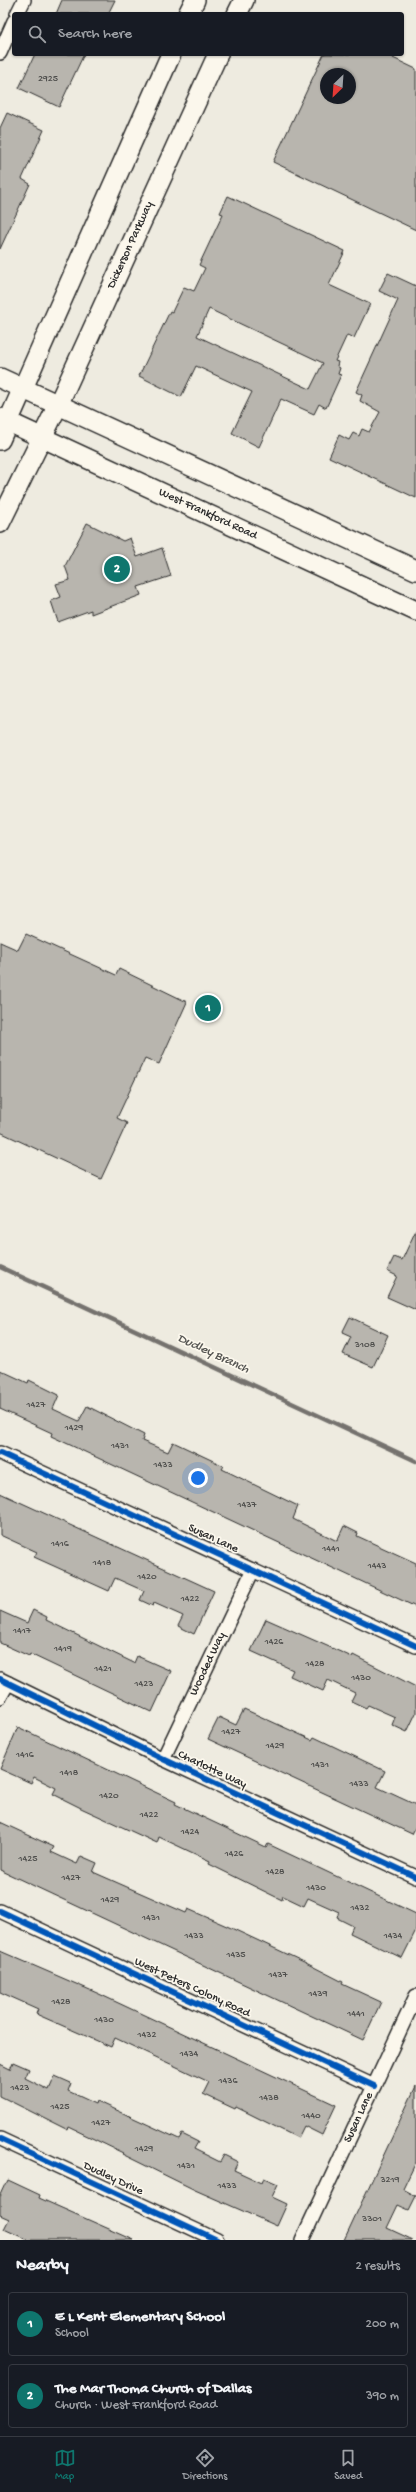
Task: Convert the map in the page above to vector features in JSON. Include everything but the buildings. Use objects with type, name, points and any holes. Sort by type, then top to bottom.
[{"type":"main road","points":[[189,12],[195,0]]},
{"type":"main road","points":[[238,12],[244,0]]},
{"type":"main road","points":[[0,440],[4,420],[22,388],[170,56]]},
{"type":"main road","name":"Dickerson Parkway","points":[[0,523],[58,405],[217,56]]},
{"type":"main road","points":[[0,378],[416,570]]},
{"type":"main road","name":"West Frankford Road","points":[[4,420],[416,611]]},
{"type":"street","points":[[18,12],[24,0]]},
{"type":"street","points":[[0,53],[12,26]]},
{"type":"street","name":"Susan Lane","points":[[0,1453],[416,1646]]},
{"type":"street","name":"Wooded Way","points":[[163,1759],[253,1570]]},
{"type":"street","points":[[0,1697],[4,1681]]},
{"type":"street","name":"Charlotte Way","points":[[4,1681],[163,1759],[416,1877]]},
{"type":"street","name":"West Peters Colony Road","points":[[0,1910],[374,2086]]},
{"type":"street","name":"Susan Lane","points":[[302,2240],[416,1996]]},
{"type":"street","name":"Dudley Drive","points":[[0,2139],[217,2240]]},
{"type":"waterway","name":"Dudley Branch","points":[[0,1267],[416,1461]]},
{"type":"cycle path","points":[[0,1453],[416,1646]]},
{"type":"cycle path","points":[[0,1679],[163,1759],[416,1877]]},
{"type":"cycle path","points":[[0,1911],[374,2086]]},
{"type":"cycle path","points":[[0,2139],[217,2240]]},
{"type":"place","name":"The Mar Thoma Church of Dallas","points":[[117,569]]},
{"type":"place","name":"E L Kent Elementary School","points":[[208,1008]]}]
